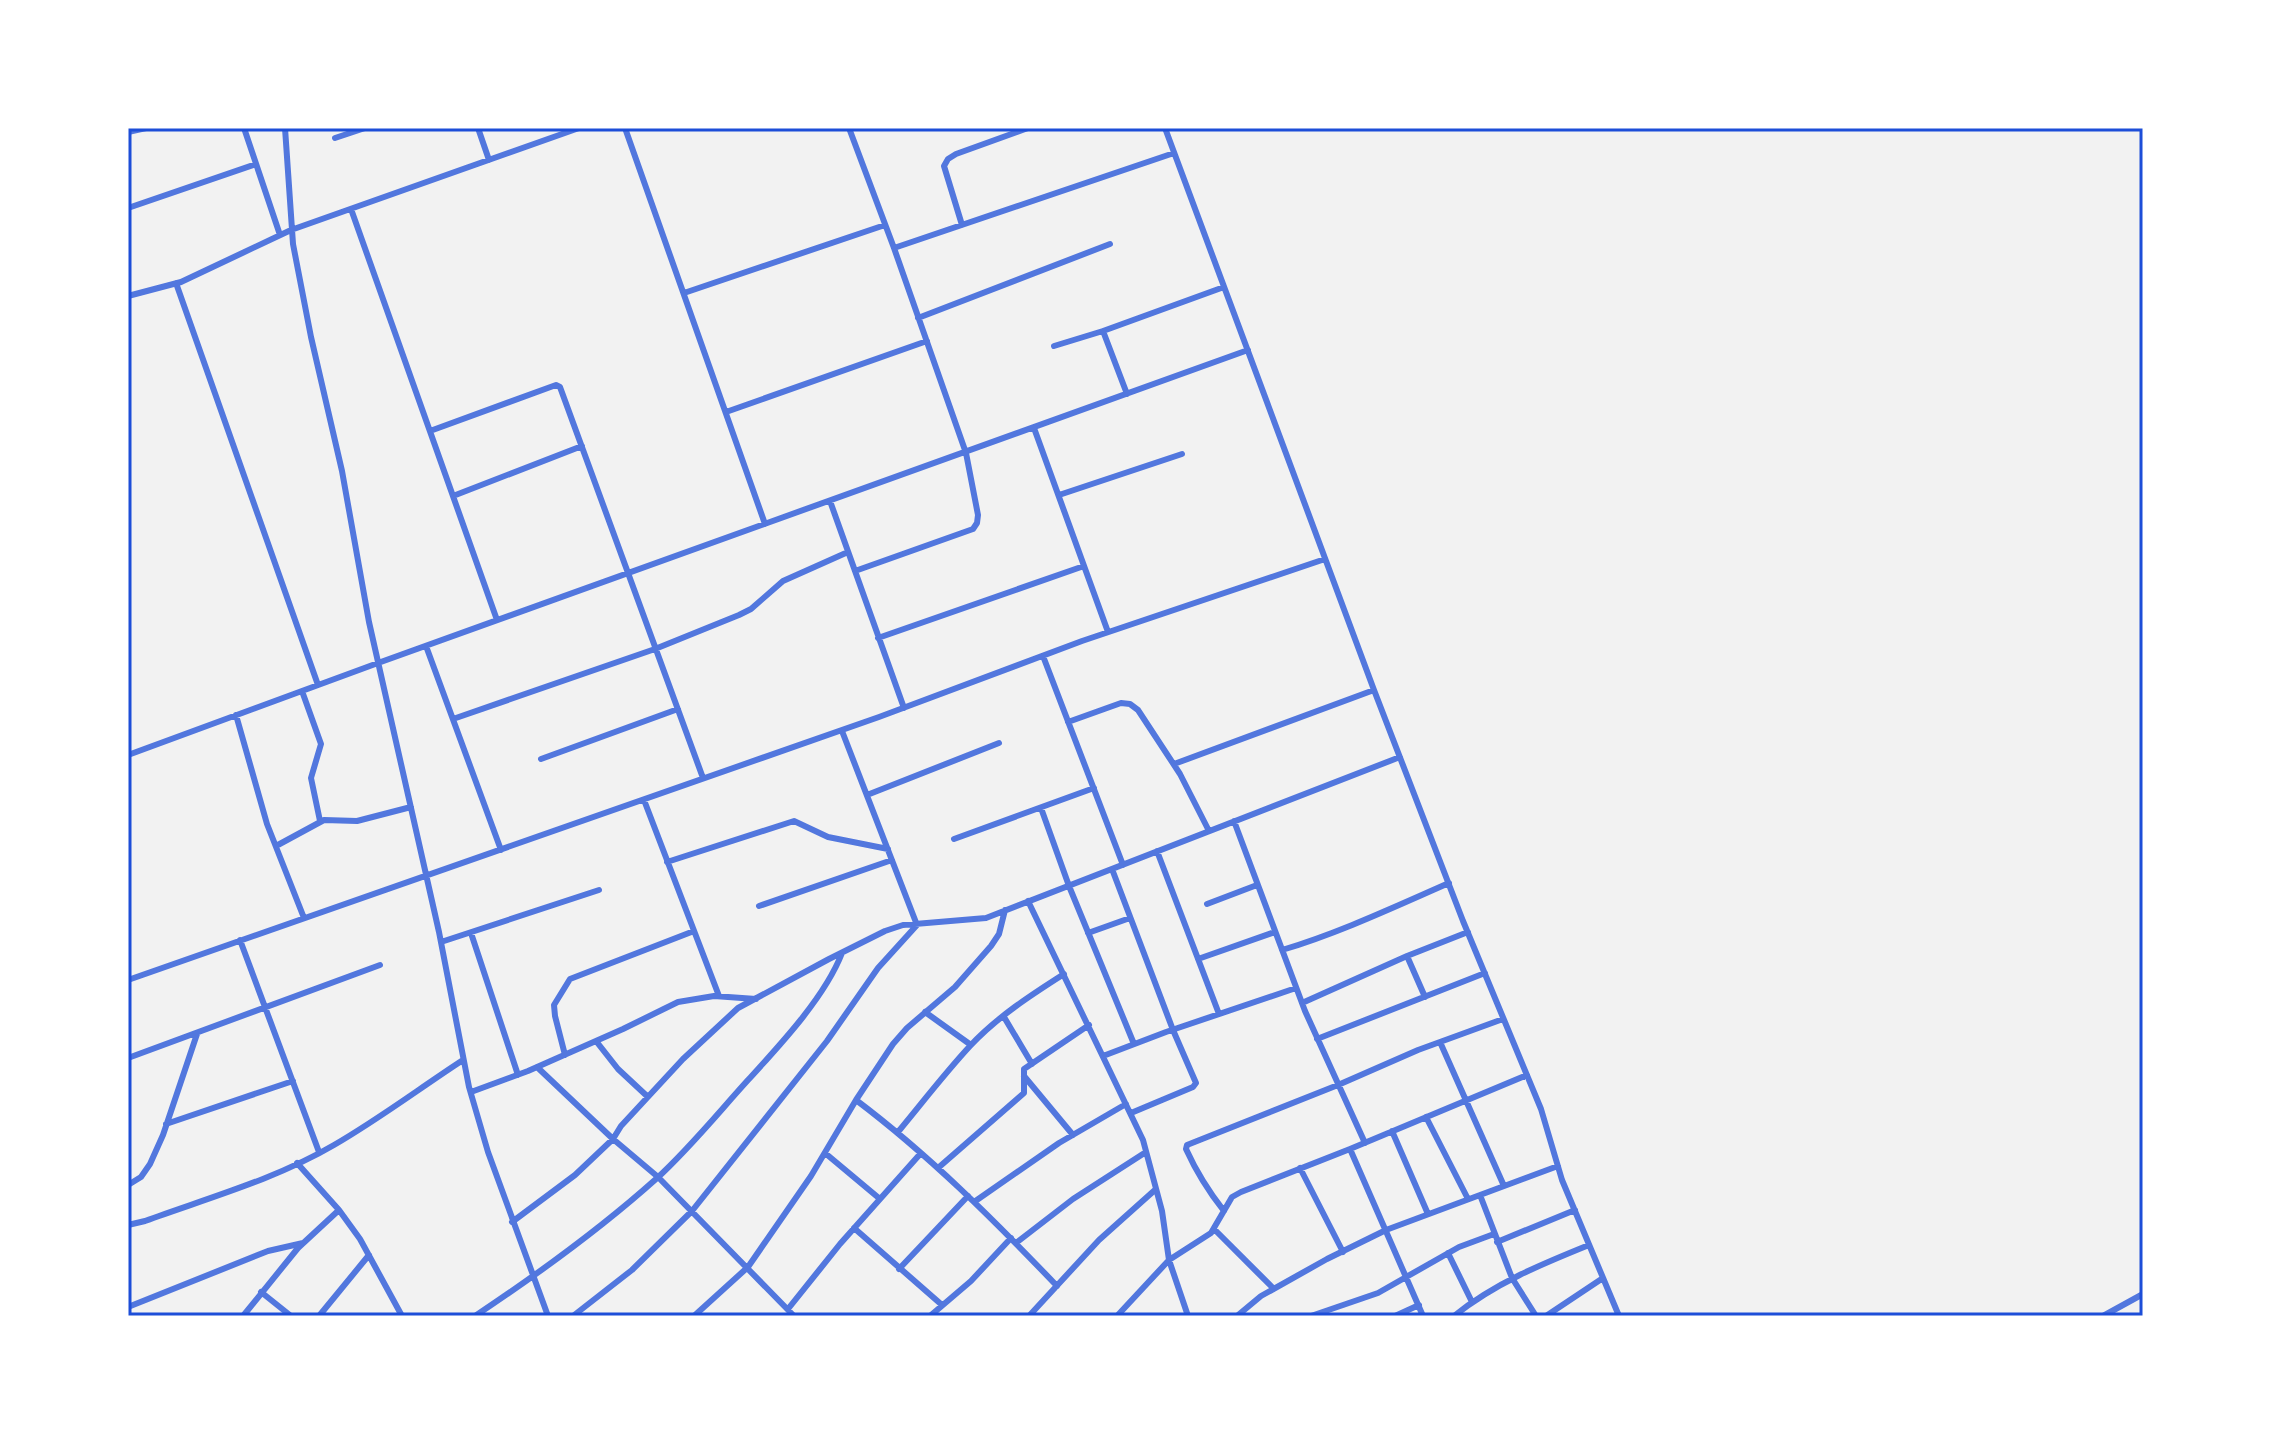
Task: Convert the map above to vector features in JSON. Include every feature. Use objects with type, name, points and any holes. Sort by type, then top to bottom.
[{"type":"street","points":[[128,132],[146,128]]},
{"type":"street","points":[[244,128],[280,235]]},
{"type":"street","points":[[285,128],[291,230],[311,337],[342,471],[362,587],[427,876],[463,1060],[488,1152],[548,1316]]},
{"type":"street","points":[[335,138],[365,128]]},
{"type":"street","points":[[478,128],[489,160]]},
{"type":"street","points":[[128,296],[176,283],[291,230],[579,128]]},
{"type":"street","points":[[625,128],[765,524]]},
{"type":"street","points":[[849,128],[966,453],[978,515],[973,529],[855,571]]},
{"type":"street","points":[[962,225],[944,166],[948,159],[1028,128]]},
{"type":"street","points":[[1165,128],[1374,690],[1541,1109],[1558,1166],[1619,1316]]},
{"type":"street","points":[[894,248],[1174,153]]},
{"type":"street","points":[[128,208],[256,164]]},
{"type":"street","points":[[351,209],[497,620]]},
{"type":"street","points":[[684,293],[885,225]]},
{"type":"street","points":[[918,318],[1110,244]]},
{"type":"street","points":[[176,283],[318,685]]},
{"type":"street","points":[[1054,346],[1224,287]]},
{"type":"street","points":[[1103,331],[1127,394]]},
{"type":"street","points":[[726,412],[927,341]]},
{"type":"street","points":[[128,755],[1248,350]]},
{"type":"street","points":[[430,431],[556,385],[560,387],[703,778]]},
{"type":"street","points":[[1034,428],[1108,632]]},
{"type":"street","points":[[453,496],[582,446]]},
{"type":"street","points":[[1059,495],[1182,454]]},
{"type":"street","points":[[830,501],[904,708]]},
{"type":"street","points":[[453,719],[655,649],[751,609],[783,581],[848,552]]},
{"type":"street","points":[[128,980],[842,731],[1108,632],[1325,559]]},
{"type":"street","points":[[878,638],[1084,566]]},
{"type":"street","points":[[426,646],[501,850]]},
{"type":"street","points":[[1043,656],[1123,865]]},
{"type":"street","points":[[1174,764],[1374,690]]},
{"type":"street","points":[[302,691],[321,744],[311,778],[320,821]]},
{"type":"street","points":[[1068,722],[1121,703],[1130,704],[1138,710],[1174,764],[1209,831]]},
{"type":"street","points":[[541,759],[678,709]]},
{"type":"street","points":[[236,715],[253,778],[304,918]]},
{"type":"street","points":[[842,731],[917,925]]},
{"type":"street","points":[[867,795],[999,743]]},
{"type":"street","points":[[512,1222],[575,1175],[613,1139],[648,1097],[727,1017],[842,953],[903,925],[986,918],[1400,757]]},
{"type":"street","points":[[954,839],[1094,788]]},
{"type":"street","points":[[644,800],[719,996]]},
{"type":"street","points":[[276,846],[320,821],[357,821],[411,807]]},
{"type":"street","points":[[1041,808],[1069,886],[1134,1044]]},
{"type":"street","points":[[667,862],[794,821],[828,837],[888,849]]},
{"type":"street","points":[[1234,821],[1302,1003],[1365,1143]]},
{"type":"street","points":[[1157,851],[1219,1014]]},
{"type":"street","points":[[759,906],[892,860]]},
{"type":"street","points":[[1112,869],[1196,1085],[1131,1113]]},
{"type":"street","points":[[1282,950],[1336,931],[1449,883]]},
{"type":"street","points":[[1207,904],[1257,885]]},
{"type":"street","points":[[441,942],[599,890]]},
{"type":"street","points":[[1028,901],[1131,1113],[1146,1152],[1166,1229],[1169,1260],[1188,1316]]},
{"type":"street","points":[[694,1316],[748,1267],[811,1176],[893,1044],[955,987],[991,946],[999,934],[1005,910]]},
{"type":"street","points":[[1088,933],[1130,918]]},
{"type":"street","points":[[573,1316],[632,1270],[692,1211],[827,1041],[878,968],[917,925]]},
{"type":"street","points":[[565,1055],[554,1005],[570,979],[694,931]]},
{"type":"street","points":[[1198,959],[1275,932]]},
{"type":"street","points":[[1302,1003],[1468,932]]},
{"type":"street","points":[[471,933],[518,1075]]},
{"type":"street","points":[[240,940],[319,1152]]},
{"type":"street","points":[[475,1316],[605,1223],[658,1177],[788,1034],[830,979],[842,953]]},
{"type":"street","points":[[1407,956],[1425,997]]},
{"type":"street","points":[[128,1058],[380,965]]},
{"type":"street","points":[[1317,1039],[1485,973]]},
{"type":"street","points":[[898,1132],[971,1045],[1030,995],[1064,974]]},
{"type":"street","points":[[1103,1056],[1296,988]]},
{"type":"street","points":[[471,1092],[565,1055],[678,1002],[719,996],[756,999]]},
{"type":"street","points":[[925,1012],[971,1045]]},
{"type":"street","points":[[1004,1017],[1032,1064]]},
{"type":"street","points":[[1224,1211],[1209,1192],[1186,1149],[1187,1145],[1402,1056],[1503,1019]]},
{"type":"street","points":[[938,1168],[1024,1093],[1024,1069],[1089,1025]]},
{"type":"street","points":[[128,1185],[141,1177],[150,1164],[197,1034]]},
{"type":"street","points":[[596,1041],[648,1097]]},
{"type":"street","points":[[1440,1042],[1504,1186]]},
{"type":"street","points":[[128,1225],[297,1163],[364,1126],[463,1060]]},
{"type":"street","points":[[537,1067],[658,1177],[794,1316]]},
{"type":"street","points":[[1023,1074],[1073,1135]]},
{"type":"street","points":[[1117,1316],[1169,1260],[1211,1233],[1232,1197],[1527,1075]]},
{"type":"street","points":[[166,1124],[293,1081]]},
{"type":"street","points":[[856,1100],[938,1168],[1057,1286]]},
{"type":"street","points":[[899,1269],[971,1199],[1126,1104]]},
{"type":"street","points":[[1426,1117],[1468,1199]]},
{"type":"street","points":[[1392,1131],[1428,1214]]},
{"type":"street","points":[[1350,1149],[1423,1316]]},
{"type":"street","points":[[930,1316],[1013,1241],[1146,1152]]},
{"type":"street","points":[[825,1153],[880,1199]]},
{"type":"street","points":[[788,1309],[921,1153]]},
{"type":"street","points":[[297,1163],[339,1210],[369,1255],[402,1316]]},
{"type":"street","points":[[1237,1316],[1274,1289],[1386,1230],[1558,1166]]},
{"type":"street","points":[[1300,1168],[1343,1252]]},
{"type":"street","points":[[1029,1316],[1099,1240],[1156,1189]]},
{"type":"street","points":[[1480,1195],[1512,1278],[1536,1316]]},
{"type":"street","points":[[243,1316],[303,1243],[339,1210]]},
{"type":"street","points":[[1311,1316],[1378,1293],[1448,1253],[1575,1210]]},
{"type":"street","points":[[854,1228],[942,1305]]},
{"type":"street","points":[[1214,1229],[1274,1289]]},
{"type":"street","points":[[128,1307],[268,1251],[303,1243]]},
{"type":"street","points":[[1454,1316],[1512,1278],[1589,1245]]},
{"type":"street","points":[[1448,1253],[1472,1302]]},
{"type":"street","points":[[319,1316],[369,1255]]},
{"type":"street","points":[[1546,1316],[1603,1278]]},
{"type":"street","points":[[261,1292],[291,1316]]},
{"type":"street","points":[[2103,1316],[2143,1294]]},
{"type":"street","points":[[1395,1316],[1419,1305]]}]
